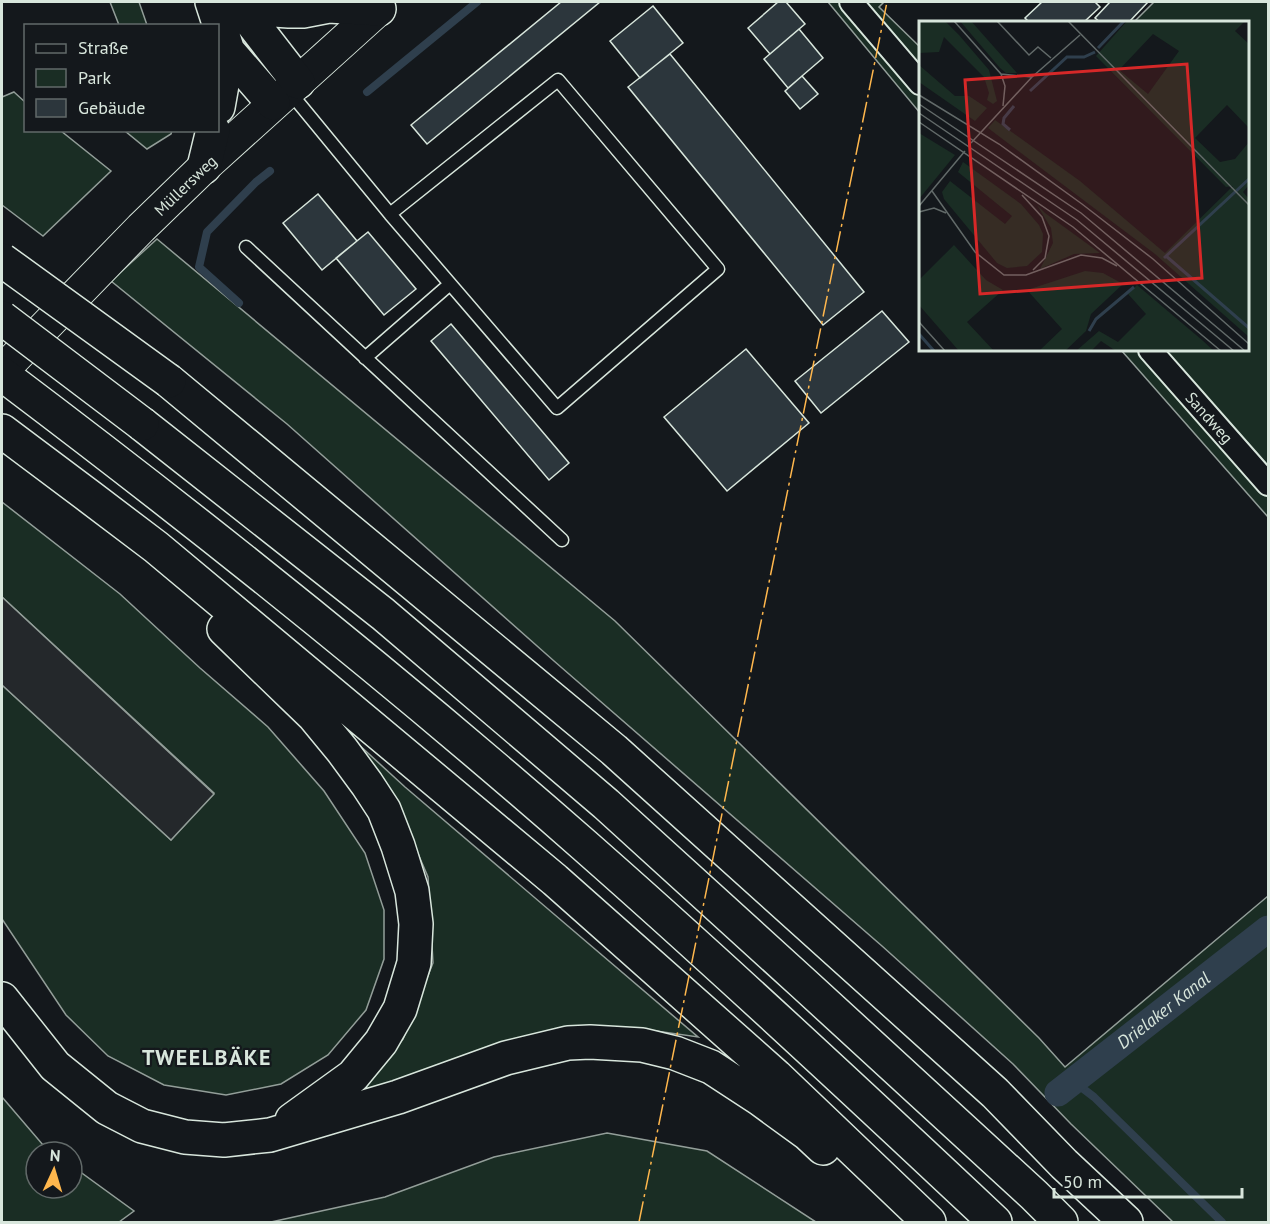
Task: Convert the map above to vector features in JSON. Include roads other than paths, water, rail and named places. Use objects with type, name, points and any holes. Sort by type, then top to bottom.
[{"type":"highway","points":[[212,2],[228,51],[219,101]]},
{"type":"highway","points":[[236,2],[287,92]]},
{"type":"highway","points":[[243,2],[274,10],[289,11],[329,6],[379,9]]},
{"type":"highway","points":[[228,51],[287,92]]},
{"type":"highway","points":[[204,167],[213,132]]},
{"type":"highway","points":[[2,260],[169,381],[615,750],[995,1093],[1064,1164],[1126,1222]]},
{"type":"highway","points":[[2,318],[142,424],[382,614],[606,804],[1061,1222]]},
{"type":"highway","points":[[2,372],[117,460],[358,653],[583,844],[801,1040],[995,1222]]},
{"type":"highway","points":[[2,431],[156,547],[555,880],[776,1076],[929,1222]]},
{"type":"highway","points":[[156,547],[217,623],[314,716],[342,750],[384,810],[412,891],[416,924],[414,963],[400,1009],[381,1042],[353,1076],[270,1135]]},
{"type":"highway","points":[[2,999],[55,1066],[108,1108],[142,1126],[185,1137],[224,1140],[270,1135],[398,1097],[506,1058],[568,1043],[642,1045],[675,1053],[711,1067],[750,1092],[808,1134],[860,1181],[915,1222]]},
{"type":"main road","name":"Müllersweg","points":[[2,372],[141,228],[204,167],[379,9]]},
{"type":"street","points":[[851,2],[919,81]]},
{"type":"street","name":"Sandweg","points":[[1151,351],[1269,484]]},
{"type":"lane","points":[[287,92],[390,214],[557,408],[718,269],[558,80],[390,214]]},
{"type":"lane","points":[[246,247],[562,540]]},
{"type":"lane","points":[[365,358],[450,284]]},
{"type":"waterway","points":[[367,92],[477,2]]},
{"type":"waterway","points":[[239,303],[199,267],[207,232],[256,182],[270,171]]},
{"type":"waterway","name":"Drielaker Kanal","points":[[1058,1093],[1268,929]]},
{"type":"waterway","points":[[1073,1081],[1094,1097],[1222,1222]]},
{"type":"district","name":"TWEELBÄKE","points":[[207,1057]]}]
